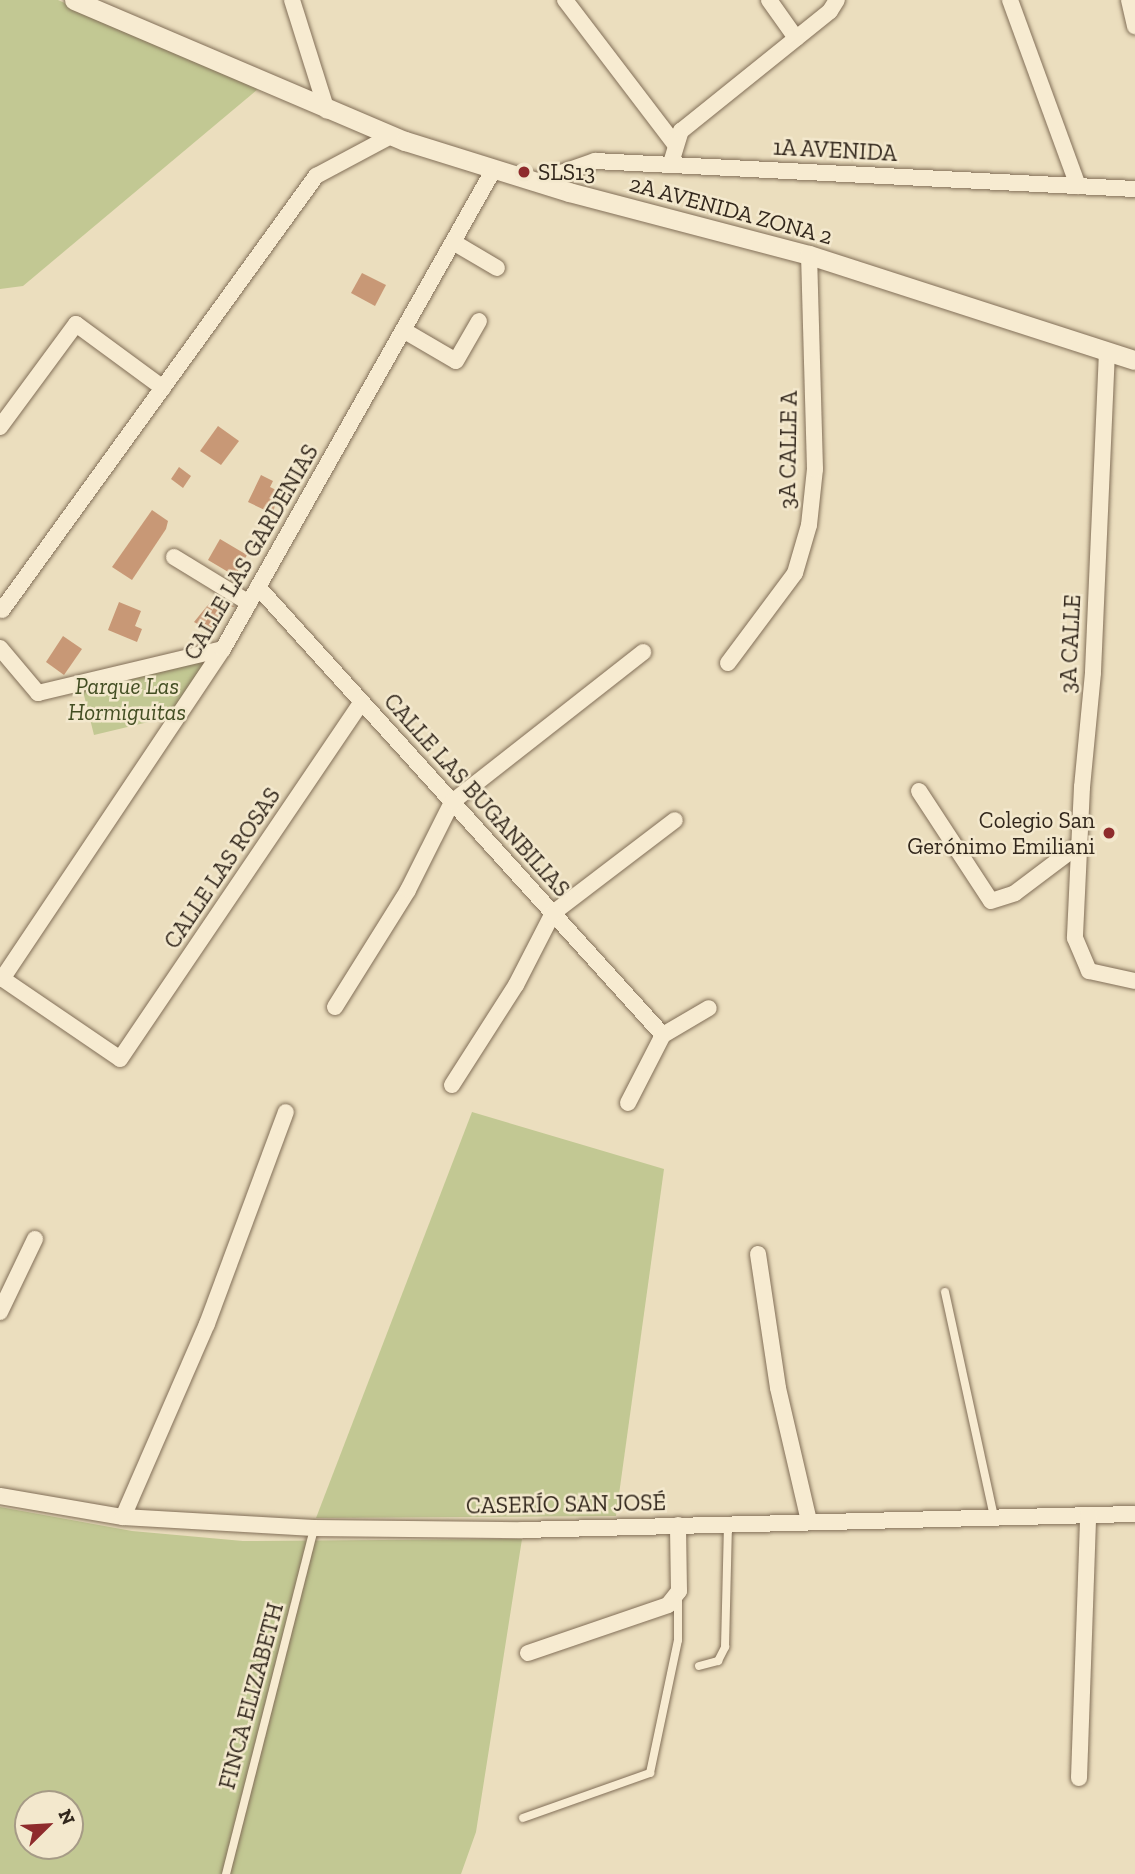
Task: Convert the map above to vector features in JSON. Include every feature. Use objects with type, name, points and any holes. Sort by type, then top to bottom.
[{"type":"street","name":"2A AVENIDA ZONA 2","points":[[74,0],[327,111],[391,136],[535,181],[809,255],[1135,360]]},
{"type":"street","points":[[292,0],[327,111]]},
{"type":"street","points":[[565,0],[674,143]]},
{"type":"street","points":[[769,0],[796,38]]},
{"type":"street","points":[[671,163],[674,143],[681,131],[796,38],[837,0]]},
{"type":"street","points":[[1010,0],[1078,187]]},
{"type":"street","points":[[1129,0],[1135,26]]},
{"type":"street","points":[[2,610],[316,176],[391,136]]},
{"type":"street","name":"1A AVENIDA","points":[[535,181],[595,161],[1135,189]]},
{"type":"street","name":"CALLE LAS GARDENIAS","points":[[1,978],[223,649],[494,169]]},
{"type":"street","points":[[453,242],[497,268]]},
{"type":"street","name":"3A CALLE A","points":[[728,663],[795,573],[809,525],[815,470],[809,255]]},
{"type":"street","points":[[403,330],[456,360],[479,321]]},
{"type":"street","points":[[0,427],[76,324],[163,388]]},
{"type":"street","name":"3A CALLE","points":[[1107,351],[1093,673],[1074,938],[1090,971],[1135,981]]},
{"type":"street","points":[[174,557],[249,603]]},
{"type":"street","name":"CALLE LAS BUGANBILIAS","points":[[258,587],[663,1035]]},
{"type":"street","points":[[0,648],[38,693],[223,649]]},
{"type":"street","points":[[335,1007],[408,890],[452,802],[643,652]]},
{"type":"street","name":"CALLE LAS ROSAS","points":[[1,978],[120,1059],[362,702]]},
{"type":"street","points":[[919,791],[991,901],[1015,893],[1080,844]]},
{"type":"street","points":[[452,1085],[516,985],[553,913],[675,820]]},
{"type":"street","points":[[628,1103],[663,1035],[709,1008]]},
{"type":"street","points":[[122,1517],[207,1324],[286,1111]]},
{"type":"street","points":[[0,1312],[34,1239]]},
{"type":"street","points":[[758,1254],[778,1388],[809,1521]]},
{"type":"street","name":"CASERÍO SAN JOSÉ","points":[[0,1496],[122,1517],[314,1528],[522,1530],[1135,1514]]},
{"type":"street","points":[[1079,1778],[1088,1515]]},
{"type":"street","points":[[528,1653],[617,1625],[668,1605],[678,1595],[678,1525]]},
{"type":"lane","points":[[945,1292],[994,1517]]},
{"type":"lane","points":[[699,1666],[718,1661],[725,1647],[728,1523]]},
{"type":"lane","name":"FINCA ELIZABETH","points":[[226,1874],[314,1528]]},
{"type":"lane","points":[[523,1818],[650,1773],[662,1701],[678,1640],[678,1595]]},
{"type":"green space","points":[[0,0],[58,0],[258,89],[23,286],[0,289]]},
{"type":"green space","name":"Parque Las Hormiguitas","points":[[223,649],[182,714],[94,735],[81,683]]},
{"type":"green space","points":[[472,1112],[664,1169],[616,1516],[316,1518]]},
{"type":"green space","points":[[0,1507],[132,1531],[243,1541],[522,1539],[476,1832],[461,1874],[0,1874]]},
{"type":"building","points":[[362,273],[386,285],[375,306],[351,293]]},
{"type":"building","points":[[218,426],[239,441],[221,465],[200,451]]},
{"type":"building","points":[[179,467],[191,476],[183,488],[171,479]]},
{"type":"building","points":[[261,475],[273,481],[270,487],[278,491],[273,514],[248,502]]},
{"type":"building","points":[[152,510],[168,521],[166,529],[132,580],[112,567]]},
{"type":"building","points":[[220,539],[247,555],[235,576],[208,560]]},
{"type":"building","points":[[216,595],[235,607],[227,606],[212,632],[194,622]]},
{"type":"building","points":[[119,602],[141,611],[135,626],[142,629],[137,642],[108,630]]},
{"type":"building","points":[[63,636],[82,649],[64,675],[46,662]]},
{"type":"place","name":"SLS13","points":[[524,172]]},
{"type":"place","name":"Colegio San Gerónimo Emiliani","points":[[1109,833]]}]
